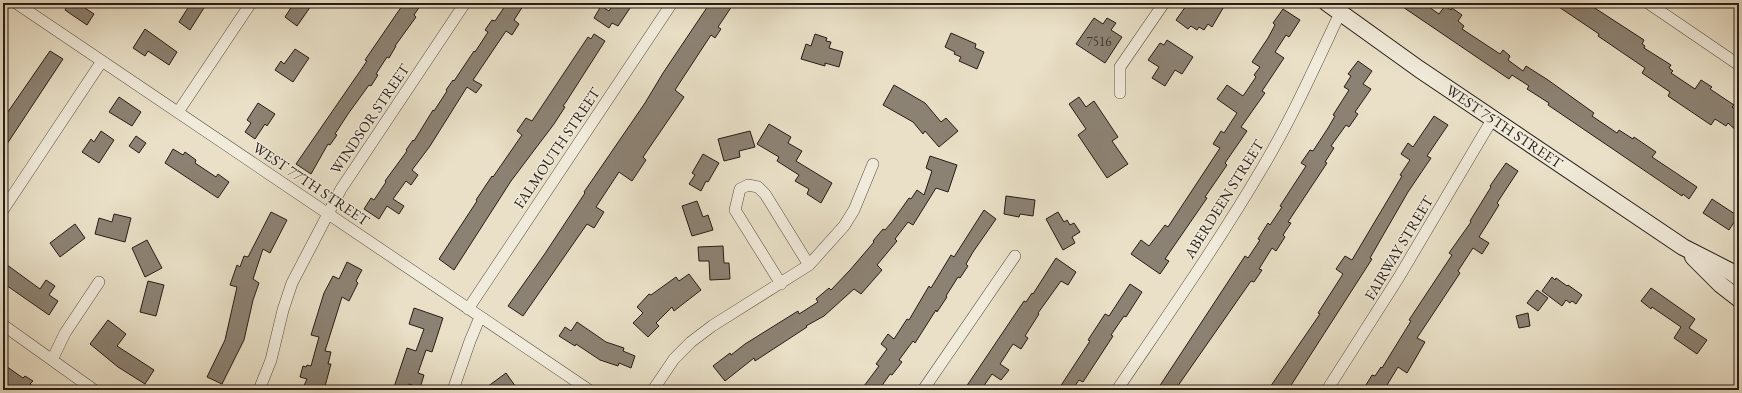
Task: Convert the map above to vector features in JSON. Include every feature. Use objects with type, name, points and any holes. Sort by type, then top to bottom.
[{"type":"main road","name":"WEST 75TH STREET","points":[[1327,3],[1683,247],[1728,270],[1739,278]]},
{"type":"main road","name":"WEST 75TH STREET","points":[[1683,247],[1721,285],[1739,299]]},
{"type":"street","name":"WEST 77TH STREET","points":[[16,3],[30,7],[102,61],[588,390]]},
{"type":"street","points":[[178,112],[251,3]]},
{"type":"street","name":"WINDSOR STREET","points":[[259,390],[271,360],[283,310],[292,283],[341,189],[465,3]]},
{"type":"street","name":"FALMOUTH STREET","points":[[468,309],[672,3]]},
{"type":"street","points":[[1120,93],[1120,67],[1164,3]]},
{"type":"street","points":[[1648,3],[1739,65]]},
{"type":"street","name":"ABERDEEN STREET","points":[[1117,390],[1221,236],[1265,164],[1308,83],[1340,13]]},
{"type":"street","points":[[3,210],[102,61]]},
{"type":"street","name":"FAIRWAY STREET","points":[[1327,390],[1399,277],[1493,118]]},
{"type":"street","points":[[653,390],[674,359],[691,342],[712,326],[809,265],[844,226],[854,210],[873,164]]},
{"type":"street","points":[[781,284],[735,210],[740,189],[748,185],[753,185],[762,191],[809,265]]},
{"type":"street","points":[[923,390],[1015,256]]},
{"type":"street","points":[[52,360],[65,333],[99,282]]},
{"type":"street","points":[[453,390],[480,317]]},
{"type":"street","points":[[3,325],[94,390]]},
{"type":"building","points":[[69,3],[88,3],[85,8],[94,14],[87,25],[65,10]]},
{"type":"building","points":[[191,3],[207,3],[190,30],[179,22]]},
{"type":"building","points":[[294,3],[313,3],[297,26],[285,17]]},
{"type":"building","points":[[404,3],[422,3],[414,15],[416,17],[395,46],[389,58],[387,57],[376,74],[378,75],[371,86],[369,85],[348,114],[335,134],[337,135],[330,145],[328,144],[311,174],[296,164],[367,61],[365,60]]},
{"type":"building","points":[[507,3],[525,3],[514,20],[519,24],[512,35],[506,31],[473,80],[482,85],[476,93],[467,87],[430,146],[412,170],[418,175],[411,185],[406,181],[393,199],[404,206],[399,214],[387,206],[379,219],[364,209],[371,198],[374,200],[386,182],[385,181],[407,151],[406,150],[413,140],[414,141],[433,110],[434,111],[447,91],[446,90],[453,80],[454,81],[474,51],[475,52],[488,32],[485,30],[492,20],[495,21]]},
{"type":"building","points":[[614,3],[622,3],[630,8],[618,26],[612,23],[609,28],[594,18],[601,6],[609,11]]},
{"type":"building","points":[[710,3],[734,3],[718,27],[721,29],[715,38],[711,35],[675,90],[684,97],[643,157],[646,160],[632,181],[619,172],[596,207],[604,212],[594,228],[587,224],[523,316],[508,306],[544,255],[585,193],[584,192],[645,103],[663,73]]},
{"type":"building","points":[[1192,3],[1226,3],[1212,27],[1208,24],[1204,30],[1199,27],[1197,30],[1191,26],[1188,29],[1176,20],[1186,6],[1189,7]]},
{"type":"building","points":[[1397,3],[1423,3],[1439,14],[1445,6],[1451,10],[1452,8],[1462,15],[1458,21],[1464,26],[1462,29],[1500,54],[1503,50],[1510,56],[1508,60],[1523,71],[1526,66],[1548,80],[1594,113],[1592,116],[1617,133],[1619,130],[1633,139],[1634,137],[1656,152],[1652,157],[1697,187],[1689,199],[1683,194],[1682,196],[1548,105],[1549,103],[1527,89],[1529,86],[1512,75],[1509,79]]},
{"type":"building","points":[[1553,3],[1587,3],[1644,40],[1642,44],[1645,46],[1644,48],[1671,65],[1669,68],[1673,71],[1671,73],[1695,89],[1701,80],[1712,87],[1710,89],[1734,105],[1732,107],[1739,112],[1739,133],[1728,123],[1726,126],[1715,119],[1711,125],[1668,96],[1670,92],[1642,73],[1645,68],[1598,36],[1599,34]]},
{"type":"building","points":[[1283,9],[1300,20],[1289,37],[1286,35],[1275,52],[1284,58],[1262,91],[1265,93],[1241,127],[1247,131],[1225,163],[1227,165],[1205,197],[1207,198],[1165,259],[1169,261],[1160,274],[1131,254],[1141,240],[1149,246],[1165,225],[1168,227],[1220,148],[1213,144],[1221,131],[1224,133],[1237,113],[1217,99],[1227,85],[1243,96],[1256,77],[1254,75],[1260,67],[1252,62],[1268,38],[1275,25],[1273,23]]},
{"type":"building","points":[[1094,18],[1103,24],[1107,18],[1116,23],[1111,30],[1122,37],[1105,63],[1076,44]]},
{"type":"building","points":[[145,29],[177,52],[169,65],[148,51],[145,56],[133,48]]},
{"type":"building","points":[[951,33],[976,44],[975,48],[984,52],[977,69],[959,61],[961,57],[945,47]]},
{"type":"building","points":[[594,34],[605,41],[563,106],[565,107],[554,124],[511,181],[454,270],[439,259],[492,176],[493,177],[522,135],[517,131],[526,118],[532,121],[588,37],[591,39]]},
{"type":"building","points":[[815,34],[827,38],[826,41],[831,42],[829,48],[843,52],[839,67],[825,63],[825,66],[801,59],[806,44],[811,46]]},
{"type":"building","points":[[1167,40],[1193,57],[1182,74],[1175,70],[1165,86],[1152,78],[1159,67],[1148,60],[1160,43],[1164,45]]},
{"type":"building","points":[[295,49],[309,58],[293,82],[275,70],[281,61],[284,64]]},
{"type":"building","points":[[50,51],[63,59],[3,150],[3,119]]},
{"type":"building","points":[[1358,61],[1372,71],[1363,84],[1371,89],[1355,112],[1358,114],[1349,127],[1346,125],[1331,146],[1334,148],[1325,162],[1327,163],[1288,222],[1291,223],[1283,235],[1285,237],[1276,251],[1272,248],[1259,269],[1262,270],[1254,282],[1251,281],[1175,390],[1157,390],[1245,256],[1248,258],[1260,240],[1258,239],[1268,223],[1270,225],[1282,207],[1280,206],[1306,166],[1301,163],[1310,150],[1313,151],[1328,128],[1335,116],[1333,115],[1349,90],[1344,87],[1351,76],[1348,74]]},
{"type":"building","points":[[894,85],[925,103],[941,122],[946,118],[958,131],[939,147],[925,131],[923,134],[913,122],[883,105]]},
{"type":"building","points":[[119,97],[141,112],[132,126],[109,112]]},
{"type":"building","points":[[1079,97],[1086,107],[1094,101],[1118,137],[1112,141],[1128,164],[1107,178],[1078,135],[1086,129],[1069,104]]},
{"type":"building","points":[[258,103],[275,114],[267,126],[265,124],[255,139],[245,132],[251,123],[247,120]]},
{"type":"building","points":[[1434,116],[1448,125],[1427,156],[1431,158],[1408,192],[1370,258],[1372,259],[1288,390],[1268,390],[1320,314],[1318,313],[1343,274],[1336,269],[1345,256],[1352,260],[1402,176],[1400,175],[1410,160],[1401,154],[1408,143],[1413,147]]},
{"type":"building","points":[[769,124],[791,137],[788,143],[802,151],[796,161],[832,183],[821,203],[807,194],[809,189],[795,181],[799,175],[777,161],[779,157],[757,144]]},
{"type":"building","points":[[101,131],[114,140],[99,163],[82,152],[91,139],[94,142]]},
{"type":"building","points":[[750,131],[755,147],[739,151],[740,157],[724,161],[718,139]]},
{"type":"building","points":[[136,136],[146,143],[139,153],[129,146]]},
{"type":"building","points":[[173,149],[183,155],[185,152],[196,160],[195,163],[216,177],[218,174],[229,182],[218,198],[165,163]]},
{"type":"building","points":[[703,154],[719,163],[708,182],[706,181],[701,191],[689,184],[695,175],[692,173]]},
{"type":"building","points":[[930,156],[957,165],[948,192],[936,188],[913,225],[908,222],[895,239],[897,241],[877,265],[882,270],[861,294],[854,289],[824,316],[806,326],[807,327],[755,361],[754,358],[725,381],[713,366],[730,353],[731,355],[745,344],[798,311],[799,314],[818,302],[816,299],[829,288],[831,290],[850,270],[883,229],[885,230],[892,222],[909,198],[911,199],[917,190],[924,195],[932,171],[926,168]]},
{"type":"building","points":[[1506,163],[1518,171],[1497,203],[1499,205],[1479,237],[1489,243],[1482,254],[1473,248],[1458,271],[1460,273],[1417,338],[1425,342],[1407,373],[1398,367],[1384,390],[1363,390],[1372,375],[1375,376],[1381,367],[1382,368],[1411,321],[1409,320],[1452,255],[1449,253],[1471,222],[1470,221],[1491,187],[1490,186]]},
{"type":"building","points":[[1006,196],[1035,200],[1033,216],[1020,214],[1019,217],[1004,214]]},
{"type":"building","points":[[1712,199],[1738,216],[1729,230],[1703,213]]},
{"type":"building","points":[[697,201],[703,217],[708,215],[713,230],[692,236],[682,206]]},
{"type":"building","points":[[984,210],[996,219],[973,252],[966,264],[968,266],[960,278],[958,277],[937,312],[936,310],[915,343],[913,341],[899,360],[902,362],[892,375],[890,374],[879,390],[861,390],[879,366],[876,364],[887,349],[881,344],[888,334],[894,339],[907,319],[909,320],[929,286],[931,288],[951,255],[954,257]]},
{"type":"building","points":[[271,212],[287,220],[270,253],[263,249],[253,279],[259,283],[253,300],[244,340],[222,384],[207,377],[225,340],[237,287],[230,285],[237,265],[240,267],[244,256],[248,257]]},
{"type":"building","points":[[1058,212],[1064,222],[1067,220],[1070,225],[1074,223],[1080,232],[1072,237],[1075,243],[1063,250],[1046,219]]},
{"type":"building","points":[[114,214],[131,218],[125,242],[95,234],[99,218],[112,222]]},
{"type":"building","points":[[75,224],[85,238],[60,257],[50,243]]},
{"type":"building","points":[[147,240],[162,268],[145,277],[132,248]]},
{"type":"building","points":[[723,246],[724,263],[729,263],[730,279],[710,280],[709,261],[699,261],[698,247]]},
{"type":"building","points":[[1056,258],[1076,272],[1068,285],[1061,281],[1038,313],[1039,314],[1025,336],[1028,338],[1021,349],[1013,344],[1000,364],[1009,370],[1001,380],[992,374],[981,390],[964,390],[1024,301],[1026,302],[1032,293],[1033,294]]},
{"type":"building","points":[[3,262],[40,289],[46,280],[55,286],[49,295],[58,301],[49,315],[3,283]]},
{"type":"building","points":[[347,262],[362,270],[356,281],[358,283],[349,301],[342,297],[325,351],[331,352],[328,364],[331,364],[324,390],[302,390],[307,379],[300,377],[303,366],[311,366],[319,337],[311,335],[324,293],[333,276],[339,279]]},
{"type":"building","points":[[689,274],[701,290],[674,311],[672,307],[656,323],[659,326],[648,337],[633,323],[643,313],[637,307],[649,294],[651,295],[676,277],[679,281]]},
{"type":"building","points":[[1552,277],[1555,280],[1556,278],[1567,286],[1568,285],[1582,295],[1576,304],[1572,301],[1570,303],[1566,300],[1562,306],[1542,291]]},
{"type":"building","points":[[148,281],[164,285],[156,316],[140,312]]},
{"type":"building","points":[[1130,284],[1142,292],[1126,317],[1124,316],[1111,335],[1113,336],[1083,382],[1079,380],[1072,390],[1058,390],[1090,341],[1088,340],[1105,314],[1109,316]]},
{"type":"building","points":[[1651,288],[1695,319],[1689,328],[1707,340],[1697,354],[1674,338],[1681,327],[1652,307],[1651,309],[1641,301]]},
{"type":"building","points":[[1537,290],[1548,298],[1538,311],[1527,303]]},
{"type":"building","points":[[414,308],[443,318],[432,352],[426,350],[418,373],[424,375],[420,388],[409,384],[407,390],[393,390],[407,348],[416,351],[424,329],[409,324]]},
{"type":"building","points":[[1528,313],[1530,326],[1519,328],[1516,316]]},
{"type":"building","points":[[108,320],[126,334],[117,346],[154,370],[145,384],[118,367],[90,344]]},
{"type":"building","points":[[577,322],[606,342],[624,348],[623,351],[635,356],[631,368],[619,363],[618,366],[600,360],[576,344],[575,346],[559,336],[565,327],[571,331]]},
{"type":"building","points":[[3,364],[23,378],[25,376],[33,381],[30,384],[38,390],[11,390],[3,384]]},
{"type":"building","points":[[506,373],[518,390],[483,390]]}]
